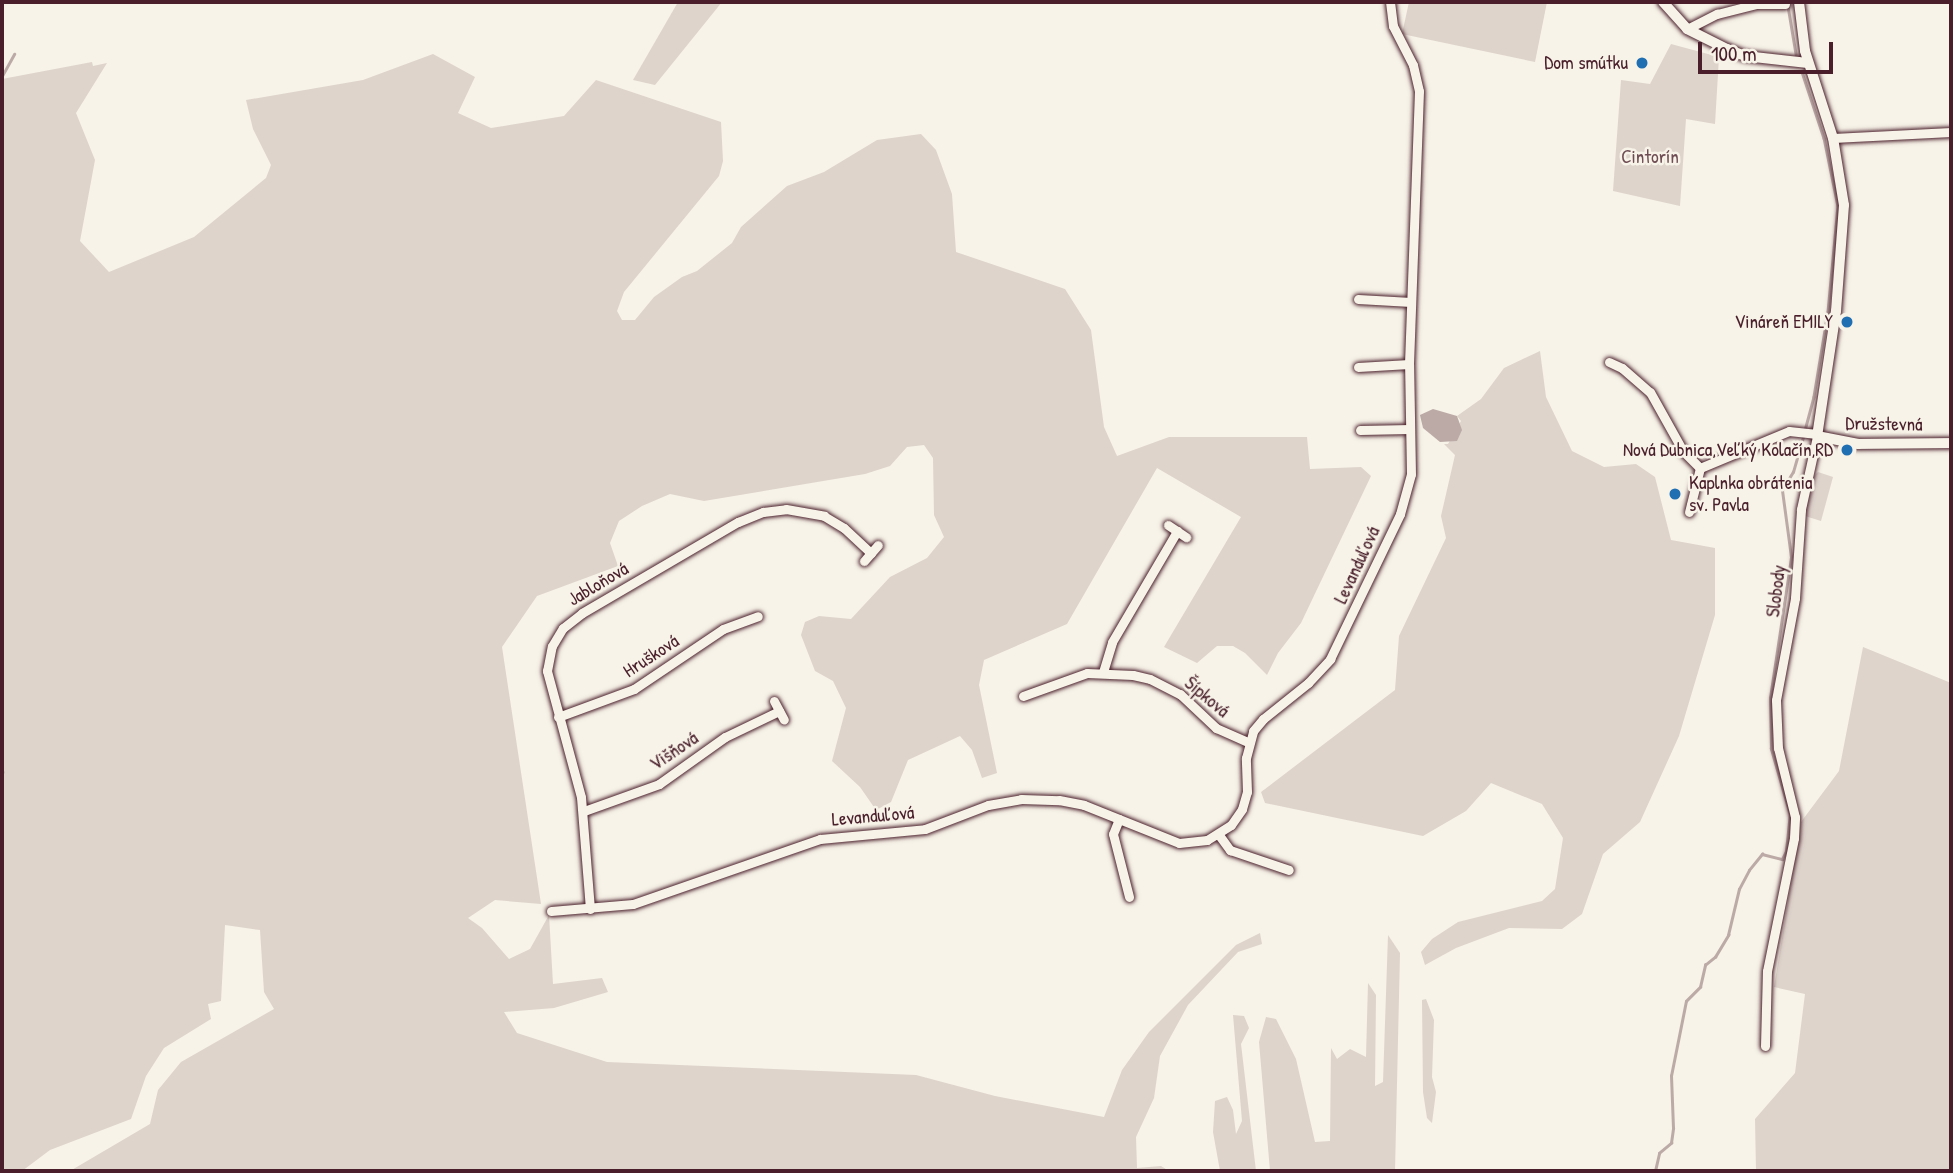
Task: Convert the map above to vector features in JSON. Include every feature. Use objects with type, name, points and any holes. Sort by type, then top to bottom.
[{"type":"street","name":"Levanduľová","points":[[1248,742],[1263,719],[1321,671],[1340,642],[1407,496],[1411,474],[1409,364],[1419,92],[1413,65],[1393,26],[1390,2]]},
{"type":"street","points":[[1663,2],[1688,29],[1745,56],[1808,63]]},
{"type":"street","name":"Slobody","points":[[1765,1046],[1767,971],[1794,838],[1795,817],[1778,748],[1776,700],[1795,598],[1801,509],[1811,433],[1836,311],[1843,234],[1843,188],[1833,138],[1808,63],[1799,2]]},
{"type":"street","points":[[1688,29],[1717,14],[1756,4],[1785,4]]},
{"type":"street","points":[[1833,138],[1951,132]]},
{"type":"street","points":[[1358,299],[1411,302]]},
{"type":"street","points":[[1609,362],[1622,368],[1650,392],[1683,452],[1700,468],[1689,512]]},
{"type":"street","points":[[1358,367],[1409,364]]},
{"type":"street","points":[[1360,430],[1410,429]]},
{"type":"street","name":"Družstevná","points":[[1700,468],[1765,439],[1811,433],[1858,444],[1951,443]]},
{"type":"street","name":"Jabloňová","points":[[590,909],[584,811],[547,671],[552,646],[563,628],[582,613],[738,523],[774,509],[811,512],[844,528],[871,553]]},
{"type":"street","points":[[1168,526],[1186,537]]},
{"type":"street","points":[[1103,672],[1112,642],[1177,531]]},
{"type":"street","points":[[863,561],[878,545]]},
{"type":"street","name":"Hrušková","points":[[558,717],[635,689],[723,629],[758,616]]},
{"type":"street","name":"Šípková","points":[[1023,696],[1071,676],[1103,672],[1133,675],[1167,687],[1191,702],[1224,733],[1248,742]]},
{"type":"street","points":[[774,701],[784,720]]},
{"type":"street","name":"Višňová","points":[[584,811],[659,784],[725,737],[779,710]]},
{"type":"street","points":[[1248,742],[1245,802],[1237,817],[1219,835],[1230,850],[1289,870]]},
{"type":"street","name":"Levanduľová","points":[[551,911],[590,909],[642,901],[820,839],[925,828],[1004,801],[1059,800],[1119,818],[1179,843],[1198,843],[1219,835]]},
{"type":"street","points":[[1119,818],[1113,834],[1129,897]]},
{"type":"green space","points":[[678,2],[722,2],[655,85],[633,80]]},
{"type":"green space","points":[[1409,2],[1547,2],[1535,62],[1402,34]]},
{"type":"green space","name":"Cintorín","points":[[1671,44],[1719,57],[1715,124],[1686,119],[1680,206],[1613,191],[1621,80],[1650,84]]},
{"type":"green space","points":[[433,54],[475,77],[458,113],[491,128],[564,116],[596,80],[721,122],[723,161],[719,176],[624,292],[617,311],[622,320],[635,320],[654,297],[682,277],[697,271],[732,243],[741,227],[787,186],[824,172],[877,140],[921,134],[936,150],[952,194],[956,252],[1065,289],[1091,330],[1104,427],[1117,456],[1169,437],[1307,437],[1310,469],[1361,467],[1371,476],[1301,623],[1278,653],[1267,675],[1245,653],[1233,646],[1217,646],[1197,663],[1164,647],[1241,517],[1157,468],[1067,624],[984,660],[979,685],[997,773],[982,778],[972,750],[960,736],[908,760],[891,802],[876,810],[860,787],[832,761],[846,708],[833,681],[815,671],[801,635],[805,622],[819,616],[851,619],[890,577],[927,558],[944,537],[934,515],[933,458],[924,445],[907,447],[890,466],[865,474],[704,501],[670,494],[642,506],[619,521],[610,543],[618,566],[537,596],[502,647],[541,904],[495,900],[468,918],[482,928],[509,959],[530,949],[549,915],[553,984],[602,978],[608,992],[554,1008],[504,1012],[517,1033],[607,1062],[916,1075],[995,1096],[1104,1117],[1122,1070],[1149,1032],[1236,945],[1260,933],[1262,944],[1238,952],[1188,1005],[1160,1056],[1154,1098],[1136,1137],[1137,1168],[1161,1166],[1169,1171],[70,1171],[150,1124],[158,1090],[181,1062],[274,1009],[264,992],[260,930],[225,925],[221,1001],[208,1004],[211,1019],[164,1048],[146,1076],[131,1119],[50,1150],[22,1171],[2,1171],[2,79],[92,62],[93,66],[107,63],[76,113],[95,160],[80,241],[109,272],[194,237],[266,178],[271,165],[253,129],[246,100],[363,80]]},
{"type":"green space","points":[[1540,351],[1546,397],[1572,451],[1604,467],[1636,464],[1655,477],[1671,540],[1715,548],[1715,615],[1679,736],[1640,822],[1603,854],[1582,914],[1562,929],[1509,928],[1456,948],[1425,965],[1421,952],[1432,939],[1458,922],[1542,901],[1555,889],[1563,838],[1542,804],[1491,783],[1466,811],[1423,836],[1265,803],[1261,792],[1395,690],[1399,636],[1446,538],[1441,516],[1455,455],[1444,444],[1448,444],[1461,421],[1457,416],[1481,399],[1504,368]]},
{"type":"green space","points":[[1818,472],[1833,477],[1821,521],[1805,516],[1812,478]]},
{"type":"green space","points":[[1863,647],[1951,683],[1951,1171],[1756,1171],[1755,1119],[1795,1073],[1805,994],[1774,987],[1801,822],[1839,771]]},
{"type":"green space","points":[[1388,935],[1400,953],[1395,1171],[1270,1171],[1259,1042],[1266,1017],[1276,1019],[1296,1059],[1315,1142],[1330,1141],[1331,1048],[1337,1059],[1350,1049],[1366,1057],[1368,983],[1376,995],[1375,1086],[1383,1082]]},
{"type":"green space","points":[[1426,999],[1434,1020],[1432,1077],[1436,1092],[1432,1123],[1427,1118],[1423,1092],[1422,1000]]},
{"type":"green space","points":[[1233,1015],[1244,1016],[1249,1028],[1241,1044],[1256,1171],[1220,1171],[1213,1132],[1215,1101],[1227,1097],[1233,1110],[1236,1134],[1242,1121]]},
{"type":"shaded area","points":[[1433,409],[1457,416],[1462,430],[1457,441],[1440,442],[1423,428],[1420,415]]},
{"type":"waterway","points":[[1788,6],[1796,54]]},
{"type":"waterway","points":[[2,76],[14,54]]},
{"type":"waterway","points":[[1802,72],[1824,138],[1838,206],[1828,312],[1814,397],[1805,430]]},
{"type":"waterway","points":[[1655,1171],[1659,1153],[1671,1143],[1671,1076],[1686,1001],[1700,987],[1705,965],[1715,957],[1728,935],[1739,889],[1749,870],[1762,854],[1782,859],[1786,851],[1790,815],[1771,749],[1770,698],[1791,557],[1782,490],[1793,472],[1803,436]]},
{"type":"place","name":"Dom smútku","points":[[1642,63]]},
{"type":"place","name":"Vináreň EMILY","points":[[1847,322]]},
{"type":"place","name":"Nová Dubnica,Veľký Kolačín,RD","points":[[1847,450]]},
{"type":"place","name":"Kaplnka obrátenia sv. Pavla","points":[[1675,494]]}]
